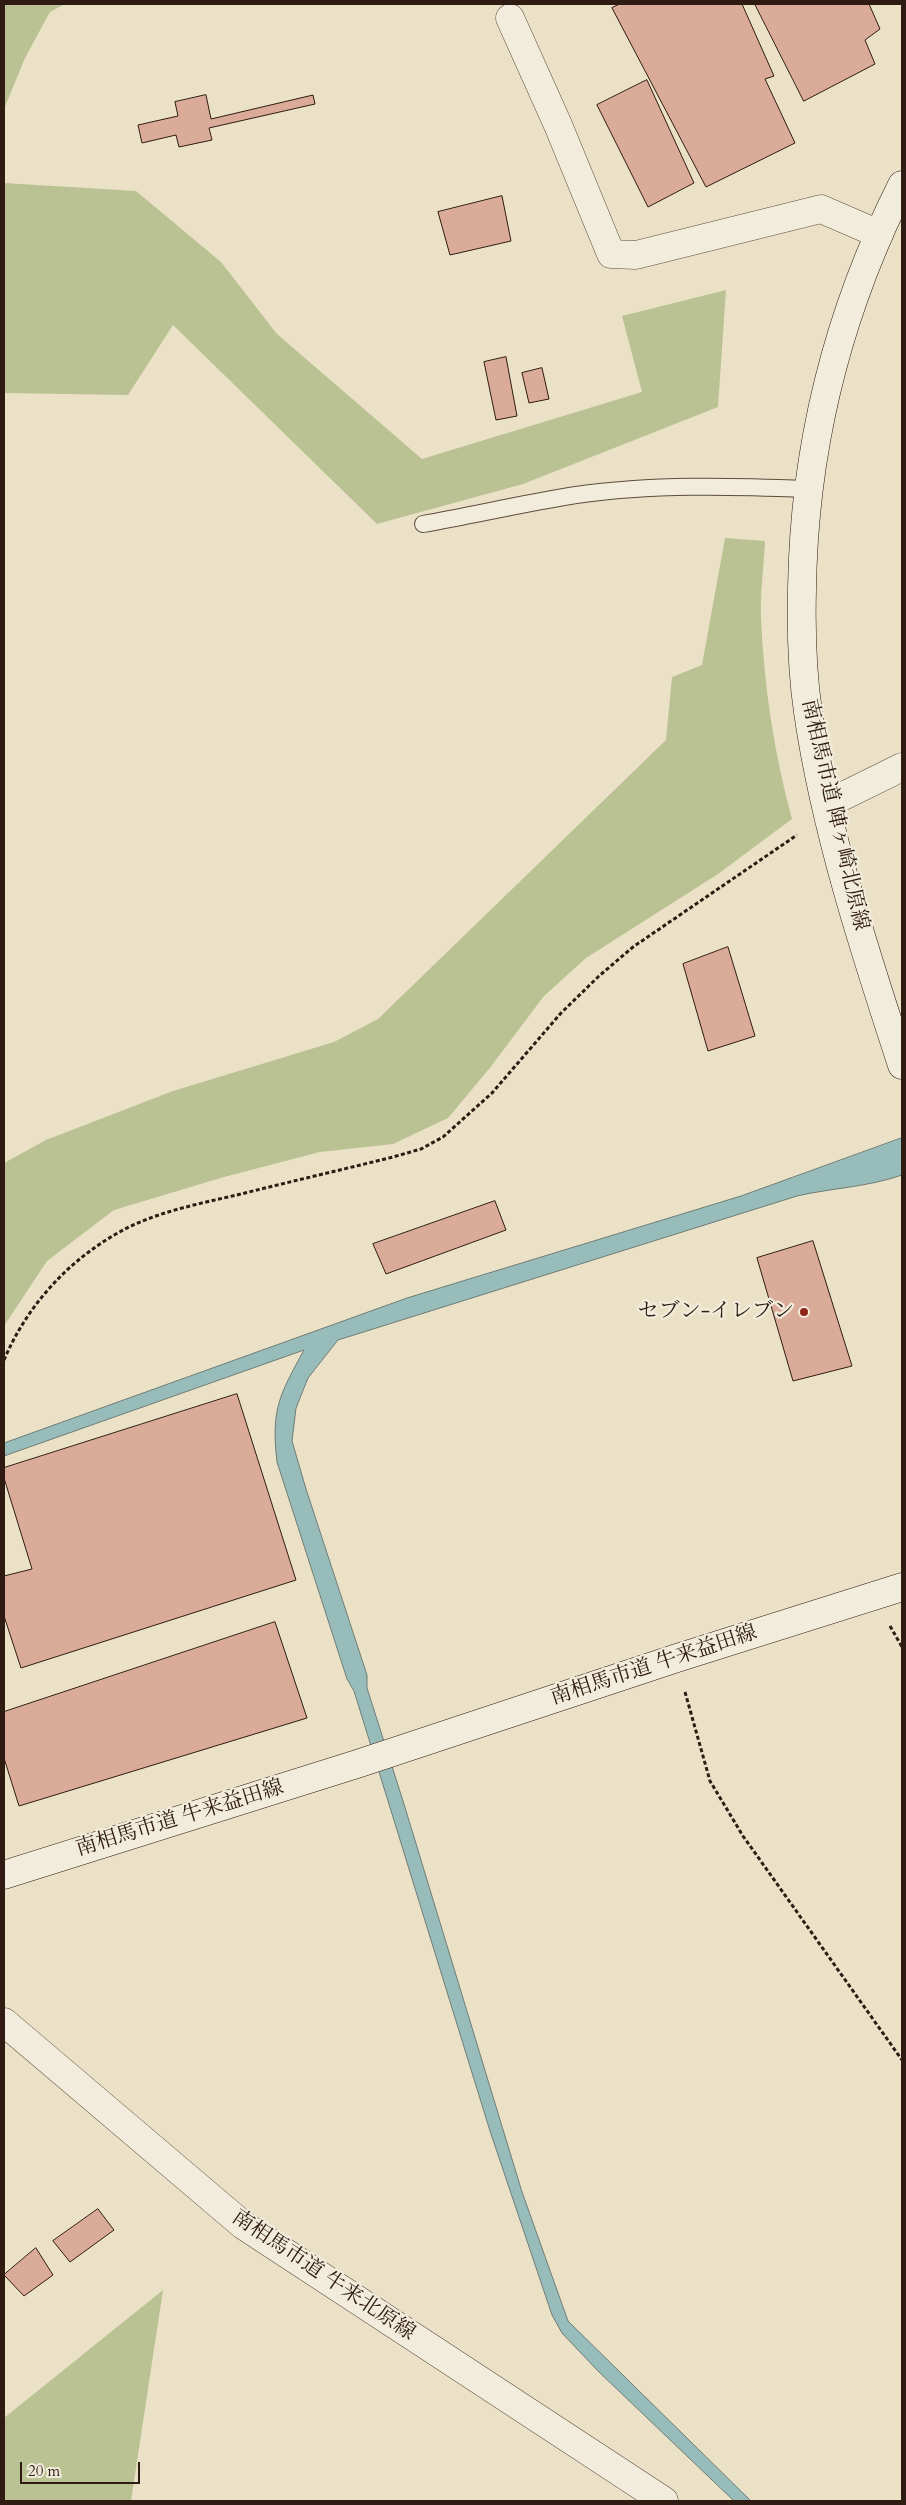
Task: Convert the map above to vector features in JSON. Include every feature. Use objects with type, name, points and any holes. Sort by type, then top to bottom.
[{"type":"street","points":[[510,18],[558,125],[611,254],[636,255],[820,209],[880,234]]},
{"type":"street","name":"南相馬市道 陣ヶ崎北原線","points":[[902,185],[860,278],[838,344],[820,416],[808,489],[802,553],[802,649],[810,727],[827,804],[867,956],[902,1064]]},
{"type":"street","points":[[827,804],[902,768]]},
{"type":"street","name":"南相馬市道 牛来益田線","points":[[4,1874],[357,1764],[676,1658],[902,1587]]},
{"type":"street","name":"南相馬市道 牛来北原線","points":[[4,2022],[243,2225],[664,2501]]},
{"type":"lane","points":[[423,524],[576,495],[630,490],[759,487],[808,489]]},
{"type":"path","points":[[4,1360],[13,1337],[31,1308],[53,1283],[88,1253],[130,1227],[202,1204],[421,1149],[443,1137],[492,1093],[555,1020],[599,976],[633,947],[797,835],[827,804]]},
{"type":"path","points":[[676,1658],[710,1781],[743,1836],[902,2060]]},
{"type":"green space","points":[[4,4],[65,4],[50,12],[25,58],[4,109]]},
{"type":"green space","points":[[4,183],[136,191],[221,262],[277,334],[422,459],[642,392],[622,316],[726,290],[718,407],[523,484],[377,524],[173,325],[128,395],[4,393]]},
{"type":"green space","points":[[725,538],[765,541],[761,609],[762,643],[775,744],[792,819],[718,874],[586,958],[544,996],[489,1069],[448,1118],[393,1144],[320,1152],[224,1177],[114,1210],[47,1261],[4,1326],[4,1163],[46,1140],[173,1091],[334,1042],[378,1019],[666,740],[672,677],[702,665]]},
{"type":"green space","points":[[163,2290],[131,2501],[4,2501],[4,2418]]},
{"type":"water","points":[[902,1138],[902,1175],[863,1185],[797,1196],[338,1340],[308,1378],[296,1408],[292,1441],[306,1489],[367,1675],[367,1688],[522,2192],[568,2321],[751,2501],[734,2501],[598,2371],[562,2333],[552,2315],[490,2131],[354,1691],[347,1679],[277,1462],[275,1444],[276,1415],[288,1379],[304,1350],[4,1456],[4,1443],[407,1298],[741,1196]]},
{"type":"building","points":[[620,4],[742,4],[774,76],[765,79],[795,143],[706,187],[612,8]]},
{"type":"building","points":[[755,4],[869,4],[880,29],[865,40],[875,64],[804,101]]},
{"type":"building","points":[[647,80],[694,183],[648,207],[597,105]]},
{"type":"building","points":[[206,95],[211,119],[313,95],[315,104],[209,128],[212,140],[179,147],[176,135],[142,143],[138,125],[178,116],[175,102]]},
{"type":"building","points":[[502,196],[511,241],[450,255],[438,212]]},
{"type":"building","points":[[506,357],[517,416],[496,420],[484,362]]},
{"type":"building","points":[[542,368],[549,399],[529,403],[522,373]]},
{"type":"building","points":[[728,947],[755,1036],[708,1051],[683,964]]},
{"type":"building","points":[[495,1201],[506,1230],[386,1274],[373,1244]]},
{"type":"building","name":"セブン-イレブン","points":[[813,1241],[852,1366],[793,1381],[757,1258]]},
{"type":"building","points":[[237,1394],[296,1580],[21,1668],[4,1616],[4,1576],[32,1569],[4,1478],[4,1468]]},
{"type":"building","points":[[275,1622],[307,1718],[19,1806],[4,1758],[4,1712]]},
{"type":"building","points":[[98,2209],[114,2230],[70,2262],[53,2241]]},
{"type":"building","points":[[36,2248],[53,2275],[24,2296],[4,2275]]},
{"type":"place","name":"セブン-イレブン","points":[[804,1312]]}]
